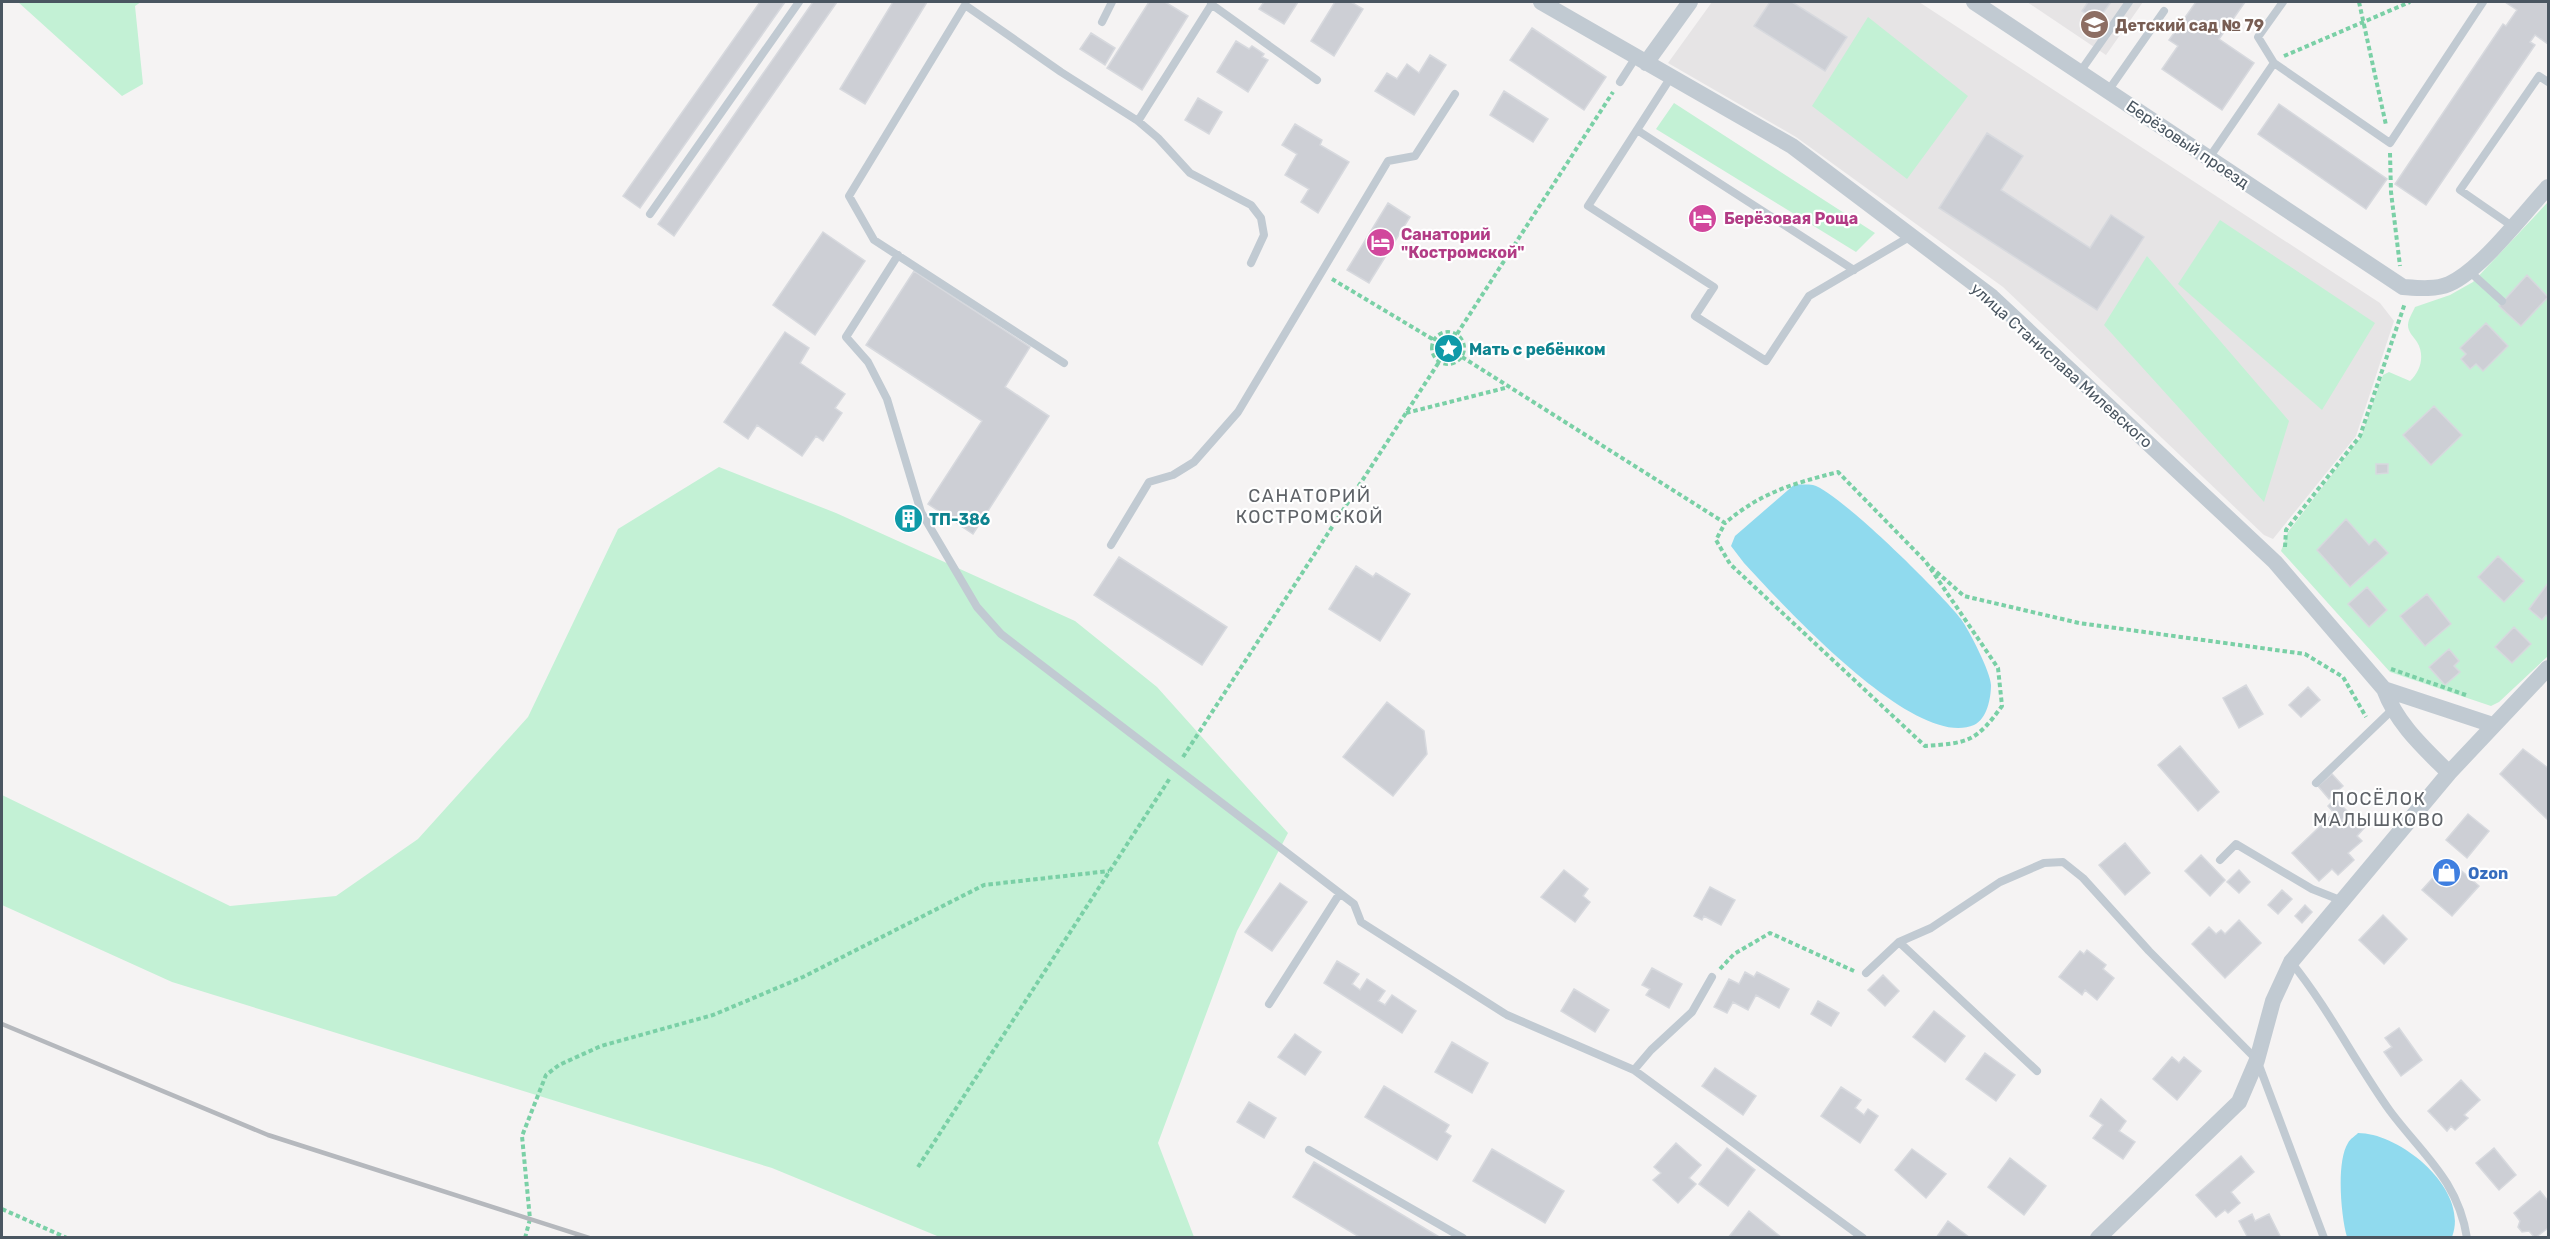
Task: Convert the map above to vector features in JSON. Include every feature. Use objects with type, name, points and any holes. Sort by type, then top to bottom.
[{"type":"street","name":"улица Станислава Милевского","points":[[1541,2],[1792,146],[1992,297],[2275,562],[2384,689],[2392,710],[2412,736],[2449,772]]},
{"type":"street","points":[[1641,60],[1690,2]]},
{"type":"street","name":"Берёзовый проезд","points":[[1974,2],[2403,287]]},
{"type":"street","points":[[2403,287],[2420,289],[2447,285],[2469,271],[2548,187]]},
{"type":"street","points":[[2098,1238],[2239,1102],[2257,1060],[2273,1000],[2291,962],[2340,900],[2449,772],[2548,668]]},
{"type":"street","points":[[2384,689],[2493,725]]},
{"type":"lane","points":[[650,214],[799,2]]},
{"type":"lane","points":[[1102,22],[1112,2]]},
{"type":"lane","points":[[2080,72],[2129,2]]},
{"type":"lane","points":[[2283,2],[2258,37],[2274,63],[2390,142],[2483,2]]},
{"type":"lane","points":[[1138,121],[1212,3],[1317,80]]},
{"type":"lane","points":[[1064,363],[874,240],[849,196],[965,5],[1061,72],[1138,121],[1158,138],[1190,173],[1251,205],[1261,218],[1264,235],[1251,263]]},
{"type":"lane","points":[[2108,91],[2164,11]]},
{"type":"lane","points":[[1620,82],[1641,60]]},
{"type":"lane","points":[[2209,158],[2274,63]]},
{"type":"lane","points":[[2512,226],[2460,190],[2539,75],[2548,82]]},
{"type":"lane","points":[[1671,77],[1588,206],[1714,287],[1695,316],[1766,361],[1809,297],[1911,236]]},
{"type":"lane","points":[[1111,546],[1149,482],[1173,474],[1194,462],[1238,412],[1388,161],[1415,156],[1455,94]]},
{"type":"lane","points":[[1637,130],[1854,270]]},
{"type":"lane","points":[[898,255],[846,338],[868,362],[887,399],[921,512],[977,607],[1001,634],[1354,904],[1361,922],[1507,1015],[1634,1070],[1863,1238]]},
{"type":"lane","points":[[2469,271],[2502,301]]},
{"type":"lane","points":[[2316,783],[2392,710]]},
{"type":"lane","points":[[2220,860],[2236,844],[2312,889],[2340,900]]},
{"type":"lane","points":[[1866,973],[1899,942],[1930,928],[2000,882],[2044,863],[2063,862],[2083,878],[2149,951],[2257,1060],[2324,1238]]},
{"type":"lane","points":[[1269,1004],[1340,893]]},
{"type":"lane","points":[[1899,942],[2037,1071]]},
{"type":"lane","points":[[2291,962],[2318,997],[2391,1112],[2427,1153],[2458,1201],[2467,1238]]},
{"type":"lane","points":[[1634,1070],[1651,1050],[1692,1012],[1712,978]]},
{"type":"lane","points":[[1309,1150],[1463,1238]]},
{"type":"path","points":[[2275,562],[2284,550],[2286,530],[2360,436],[2406,307],[2391,192],[2390,142],[2359,2]]},
{"type":"path","points":[[2274,63],[2287,53],[2410,2]]},
{"type":"path","points":[[1457,334],[1620,82]]},
{"type":"path","points":[[1321,273],[1434,340]]},
{"type":"path","points":[[1446,332],[1457,334],[1465,346],[1462,357],[1450,365],[1438,361],[1432,350],[1434,340],[1446,332]]},
{"type":"path","points":[[1462,357],[1725,523]]},
{"type":"path","points":[[1406,413],[1510,387]]},
{"type":"path","points":[[1926,562],[1998,668],[2002,706],[1985,729],[1962,744],[1925,746],[1730,564],[1716,540],[1725,523],[1744,507],[1784,486],[1838,472],[1926,562],[1964,596],[2079,623],[2305,654],[2343,677],[2373,729]]},
{"type":"path","points":[[2384,661],[2392,670],[2471,697]]},
{"type":"path","points":[[525,1238],[530,1219],[522,1136],[546,1075],[559,1065],[601,1046],[713,1015],[804,977],[984,885],[1110,871]]},
{"type":"path","points":[[1712,978],[1734,954],[1770,933],[1845,969],[1866,973]]},
{"type":"path","points":[[2,1209],[68,1238]]},
{"type":"shaded area","points":[[1712,2],[1919,2],[2380,303],[2394,321],[2356,436],[2273,539],[2264,535],[2003,287],[1796,137],[1668,63]]},
{"type":"shaded area","name":"Детский сад № 79","points":[[2027,2],[2143,2],[2106,55]]},
{"type":"green space","points":[[18,2],[141,2],[135,6],[143,84],[122,96]]},
{"type":"green space","points":[[1868,17],[1968,96],[1907,179],[1812,106]]},
{"type":"green space","points":[[1674,103],[1875,233],[1856,252],[1656,129]]},
{"type":"green space","points":[[2548,202],[2548,656],[2499,702],[2491,706],[2390,672],[2281,551],[2288,532],[2361,437],[2383,375],[2389,372],[2410,381],[2417,373],[2421,363],[2421,352],[2408,325],[2415,307],[2450,295],[2473,282]]},
{"type":"green space","points":[[2220,220],[2375,323],[2322,410],[2178,284]]},
{"type":"green space","points":[[2147,256],[2289,421],[2264,502],[2104,325]]},
{"type":"green space","points":[[719,467],[836,513],[1075,621],[1157,687],[1288,833],[1237,931],[1158,1143],[1194,1237],[942,1238],[772,1168],[172,982],[2,905],[2,795],[230,906],[336,896],[418,839],[528,717],[618,529]]},
{"type":"water","points":[[1795,484],[1813,485],[1844,505],[1913,567],[1961,619],[1979,652],[1991,685],[1989,702],[1978,722],[1974,725],[1949,727],[1919,716],[1885,696],[1818,639],[1744,563],[1731,546],[1735,536]]},
{"type":"water","points":[[2358,1133],[2393,1143],[2428,1167],[2442,1183],[2451,1201],[2455,1219],[2452,1237],[2347,1237],[2342,1203],[2342,1163],[2348,1143]]},
{"type":"building","points":[[760,2],[785,2],[640,208],[623,196]]},
{"type":"building","points":[[813,2],[837,2],[674,236],[658,224]]},
{"type":"building","points":[[893,2],[927,2],[865,104],[840,89]]},
{"type":"building","points":[[1149,2],[1165,2],[1188,16],[1142,90],[1107,68]]},
{"type":"building","points":[[1264,2],[1298,2],[1284,24],[1259,9]]},
{"type":"building","points":[[1335,2],[1351,2],[1363,9],[1334,56],[1311,41]]},
{"type":"building","points":[[1770,2],[1792,2],[1847,37],[1825,71],[1754,26]]},
{"type":"building","points":[[2088,2],[2111,2],[2097,21],[2082,11]]},
{"type":"building","points":[[2196,2],[2245,2],[2219,39],[2254,63],[2222,110],[2162,69],[2178,46],[2169,40]]},
{"type":"building","points":[[2505,2],[2548,2],[2548,44],[2535,35],[2530,42],[2535,45],[2426,205],[2395,184],[2503,24],[2506,26],[2517,10]]},
{"type":"building","points":[[1532,28],[1606,77],[1584,110],[1510,60]]},
{"type":"building","points":[[1091,33],[1115,48],[1105,65],[1080,49]]},
{"type":"building","points":[[1236,41],[1249,49],[1252,46],[1264,54],[1262,57],[1268,60],[1248,92],[1217,72]]},
{"type":"building","points":[[1430,55],[1446,65],[1414,115],[1375,91],[1387,73],[1397,79],[1407,64],[1419,73]]},
{"type":"building","points":[[1504,91],[1548,119],[1533,142],[1490,115]]},
{"type":"building","points":[[1198,98],[1222,112],[1209,134],[1185,120]]},
{"type":"building","points":[[2279,104],[2387,179],[2366,209],[2258,134]]},
{"type":"building","points":[[1295,124],[1322,140],[1320,145],[1349,162],[1318,213],[1301,202],[1309,189],[1285,175],[1297,154],[1282,145]]},
{"type":"building","points":[[1987,133],[2023,156],[2001,190],[2090,248],[2111,215],[2144,237],[2097,310],[1939,208]]},
{"type":"building","points":[[1388,203],[1410,217],[1369,283],[1347,270]]},
{"type":"building","points":[[823,232],[865,261],[815,335],[773,305]]},
{"type":"building","points":[[914,271],[1030,347],[1005,387],[1049,416],[973,534],[928,504],[982,421],[866,345]]},
{"type":"building","points":[[2527,275],[2548,297],[2521,326],[2499,306]]},
{"type":"building","points":[[2486,323],[2508,346],[2483,371],[2476,364],[2470,369],[2461,359],[2466,354],[2460,348]]},
{"type":"building","points":[[785,332],[809,348],[800,363],[845,394],[835,408],[842,413],[823,441],[816,436],[802,456],[757,425],[748,439],[724,422]]},
{"type":"building","points":[[2434,406],[2462,435],[2431,465],[2403,435]]},
{"type":"building","points":[[2376,464],[2388,464],[2388,473],[2376,474]]},
{"type":"building","name":"ТП-386","points":[[907,512],[915,517],[909,526],[901,522]]},
{"type":"building","points":[[2346,519],[2369,545],[2375,539],[2388,553],[2350,587],[2317,550]]},
{"type":"building","points":[[2498,556],[2524,581],[2504,602],[2478,577]]},
{"type":"building","points":[[1119,557],[1227,627],[1202,665],[1094,595]]},
{"type":"building","points":[[1356,566],[1373,577],[1376,573],[1410,594],[1380,641],[1329,609]]},
{"type":"building","points":[[2548,583],[2548,617],[2546,615],[2542,620],[2529,609]]},
{"type":"building","points":[[2367,587],[2387,610],[2369,627],[2348,604]]},
{"type":"building","points":[[2427,594],[2451,624],[2425,646],[2400,616]]},
{"type":"building","points":[[2514,627],[2531,644],[2512,663],[2495,647]]},
{"type":"building","points":[[2449,649],[2459,661],[2454,666],[2460,672],[2445,685],[2429,667]]},
{"type":"building","points":[[2246,685],[2263,714],[2239,728],[2223,698]]},
{"type":"building","points":[[2308,687],[2320,700],[2301,717],[2289,705]]},
{"type":"building","points":[[1387,702],[1424,731],[1427,754],[1393,796],[1343,757]]},
{"type":"building","points":[[2180,746],[2219,792],[2198,811],[2158,765]]},
{"type":"building","points":[[2523,749],[2548,768],[2548,820],[2500,774]]},
{"type":"building","points":[[2332,774],[2343,786],[2329,799],[2318,786]]},
{"type":"building","points":[[2335,799],[2349,813],[2342,820],[2347,825],[2356,817],[2365,827],[2357,836],[2362,841],[2348,853],[2354,860],[2338,875],[2332,869],[2319,881],[2292,853],[2334,813],[2328,806]]},
{"type":"building","points":[[2468,814],[2489,831],[2467,858],[2446,840]]},
{"type":"building","points":[[2125,843],[2150,873],[2125,895],[2099,865]]},
{"type":"building","points":[[2201,855],[2225,880],[2210,896],[2185,871]]},
{"type":"building","points":[[2449,860],[2479,886],[2452,916],[2422,890]]},
{"type":"building","points":[[1564,870],[1588,889],[1583,896],[1590,902],[1575,922],[1541,897]]},
{"type":"building","points":[[2239,870],[2250,882],[2239,893],[2227,882]]},
{"type":"building","points":[[1280,883],[1307,902],[1272,951],[1245,932]]},
{"type":"building","points":[[1710,887],[1735,900],[1721,925],[1704,916],[1702,920],[1694,916]]},
{"type":"building","points":[[2282,890],[2292,899],[2278,914],[2268,905]]},
{"type":"building","points":[[2305,905],[2312,912],[2302,923],[2295,916]]},
{"type":"building","points":[[2383,915],[2407,939],[2384,964],[2359,940]]},
{"type":"building","points":[[2239,920],[2261,943],[2225,978],[2192,944],[2209,927],[2216,934],[2221,930],[2225,934]]},
{"type":"building","points":[[2087,950],[2106,965],[2103,969],[2114,978],[2097,1000],[2085,990],[2082,995],[2059,977],[2080,951],[2084,954]]},
{"type":"building","points":[[1337,961],[1359,974],[1352,984],[1360,990],[1367,979],[1385,991],[1378,1001],[1385,1005],[1392,995],[1416,1011],[1402,1033],[1324,983]]},
{"type":"building","points":[[1652,968],[1682,984],[1669,1008],[1646,995],[1650,989],[1642,985]]},
{"type":"building","points":[[1745,972],[1754,977],[1757,972],[1789,989],[1779,1008],[1756,995],[1748,1010],[1733,1002],[1727,1013],[1714,1007],[1729,979],[1739,984]]},
{"type":"building","points":[[1883,975],[1899,991],[1885,1006],[1868,990]]},
{"type":"building","points":[[1574,989],[1609,1010],[1595,1032],[1561,1011]]},
{"type":"building","points":[[1818,1001],[1839,1013],[1831,1026],[1811,1014]]},
{"type":"building","points":[[1934,1011],[1965,1036],[1945,1062],[1913,1037]]},
{"type":"building","points":[[2399,1028],[2422,1060],[2401,1076],[2384,1052],[2392,1047],[2385,1038]]},
{"type":"building","points":[[1295,1034],[1321,1052],[1305,1075],[1278,1057]]},
{"type":"building","points":[[1452,1042],[1488,1063],[1472,1093],[1435,1072]]},
{"type":"building","points":[[1985,1053],[2015,1075],[1996,1101],[1966,1079]]},
{"type":"building","points":[[2172,1057],[2179,1063],[2184,1057],[2201,1071],[2177,1100],[2153,1079]]},
{"type":"building","points":[[1715,1068],[1756,1096],[1743,1115],[1702,1086]]},
{"type":"building","points":[[2461,1080],[2480,1100],[2464,1115],[2468,1118],[2455,1130],[2451,1126],[2447,1131],[2428,1111]]},
{"type":"building","points":[[1384,1086],[1449,1125],[1445,1132],[1451,1136],[1437,1160],[1365,1117]]},
{"type":"building","points":[[1841,1087],[1861,1100],[1855,1108],[1864,1115],[1868,1109],[1878,1116],[1860,1143],[1821,1116]]},
{"type":"building","points":[[2101,1099],[2126,1121],[2119,1131],[2135,1142],[2123,1159],[2093,1138],[2103,1125],[2090,1116]]},
{"type":"building","points":[[1249,1102],[1276,1118],[1264,1138],[1237,1122]]},
{"type":"building","points":[[1676,1143],[1701,1165],[1689,1178],[1696,1184],[1678,1203],[1653,1180],[1661,1173],[1654,1167]]},
{"type":"building","points":[[1727,1148],[1755,1170],[1728,1206],[1699,1184]]},
{"type":"building","points":[[2494,1148],[2516,1175],[2499,1190],[2476,1163]]},
{"type":"building","points":[[1492,1149],[1564,1191],[1545,1223],[1473,1181]]},
{"type":"building","points":[[1912,1149],[1946,1174],[1926,1198],[1895,1170]]},
{"type":"building","points":[[2241,1156],[2254,1172],[2231,1192],[2240,1203],[2228,1213],[2225,1210],[2216,1217],[2196,1195]]},
{"type":"building","points":[[2010,1158],[2046,1186],[2024,1215],[1988,1187]]},
{"type":"building","points":[[1314,1162],[1441,1238],[1361,1238],[1293,1197]]},
{"type":"building","points":[[2540,1191],[2548,1201],[2548,1228],[2535,1238],[2529,1231],[2522,1232],[2518,1227],[2520,1221],[2514,1213]]},
{"type":"building","points":[[1749,1211],[1782,1238],[1728,1238]]},
{"type":"building","points":[[2252,1214],[2255,1221],[2269,1214],[2281,1238],[2248,1238],[2239,1221]]},
{"type":"building","points":[[1948,1221],[1970,1238],[1936,1238]]},
{"type":"railway","points":[[2,1024],[268,1135],[589,1238]]},
{"type":"place","name":"Детский сад № 79","points":[[2094,25]]},
{"type":"place","name":"Берёзовая Роща","points":[[1703,218]]},
{"type":"place","name":"Санаторий \"Костромской\"","points":[[1380,243]]},
{"type":"place","name":"Мать с ребёнком","points":[[1448,349]]},
{"type":"place","name":"ТП-386","points":[[908,519]]},
{"type":"place","name":"Ozon","points":[[2447,873]]},
{"type":"district","name":"САНАТОРИЙ КОСТРОМСКОЙ","points":[[1310,506]]},
{"type":"district","name":"ПОСЁЛОК МАЛЫШКОВО","points":[[2379,809]]}]
